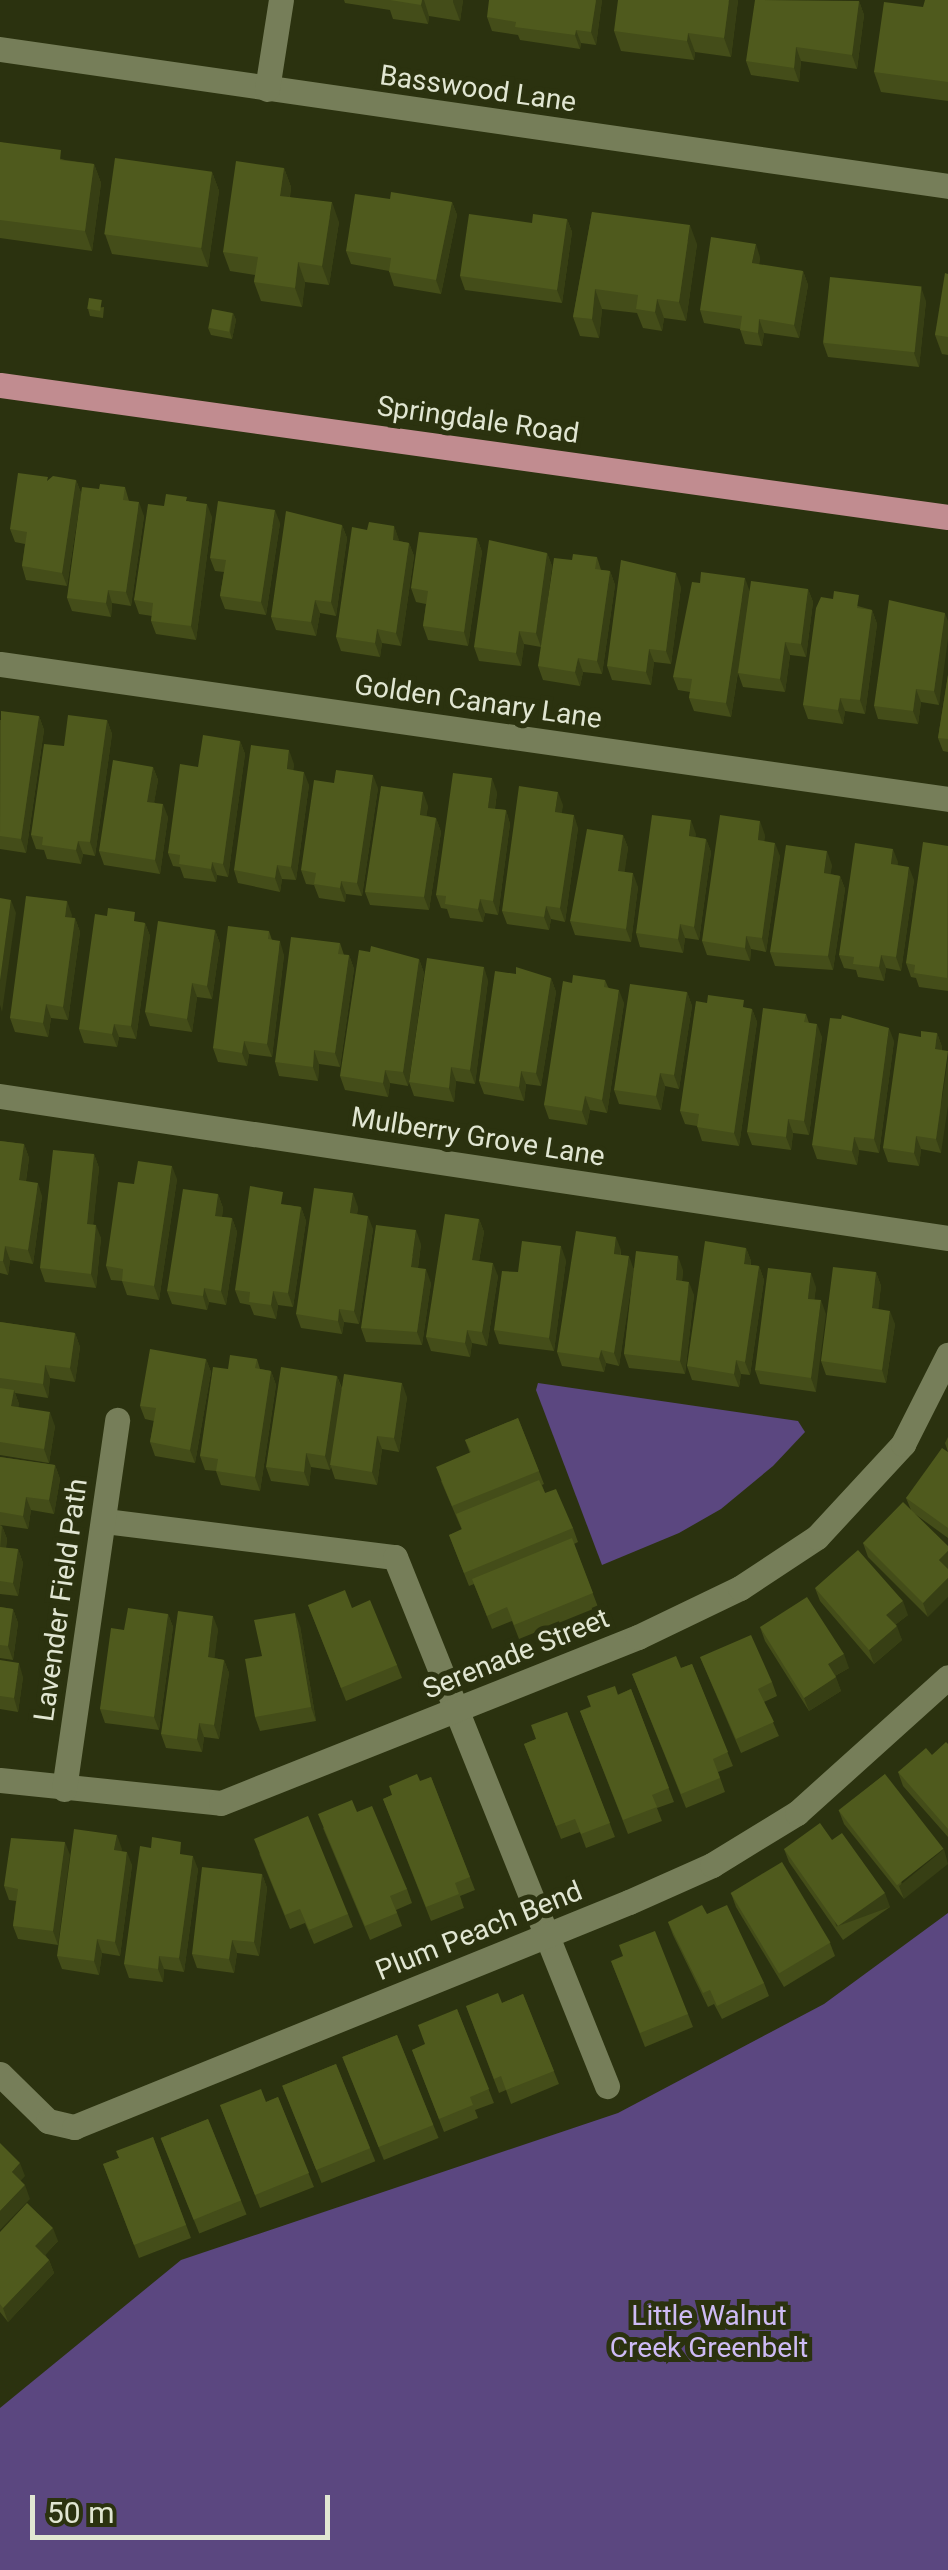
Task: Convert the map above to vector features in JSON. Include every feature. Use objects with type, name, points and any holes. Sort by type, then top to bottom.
[{"type":"main road","name":"Springdale Road","points":[[0,385],[948,517]]},
{"type":"street","points":[[267,89],[281,0]]},
{"type":"street","name":"Basswood Lane","points":[[0,49],[948,186]]},
{"type":"street","name":"Golden Canary Lane","points":[[0,664],[948,799]]},
{"type":"street","name":"Mulberry Grove Lane","points":[[0,1096],[948,1238]]},
{"type":"street","name":"Serenade Street","points":[[0,1780],[220,1804],[638,1636],[740,1588],[817,1537],[904,1444],[948,1355]]},
{"type":"street","name":"Lavender Field Path","points":[[64,1789],[117,1420]]},
{"type":"street","points":[[105,1521],[395,1557],[607,2086]]},
{"type":"street","name":"Plum Peach Bend","points":[[0,2074],[48,2121],[74,2127],[546,1936],[712,1865],[798,1813],[948,1677]]},
{"type":"green space","points":[[538,1383],[798,1421],[805,1432],[773,1466],[721,1509],[679,1533],[602,1565],[536,1390]]},
{"type":"green space","name":"Little Walnut Creek Greenbelt","points":[[948,1913],[948,2570],[0,2570],[0,2408],[181,2260],[618,2113],[824,2004]]},
{"type":"building","points":[[390,0],[422,0],[421,5]]},
{"type":"building","points":[[489,0],[596,0],[591,32],[576,30],[575,35],[515,27],[516,22],[487,17]]},
{"type":"building","points":[[618,0],[729,0],[724,38],[688,33],[687,41],[614,31]]},
{"type":"building","points":[[755,0],[859,1],[852,55],[796,47],[794,68],[746,61]]},
{"type":"building","points":[[925,0],[948,0],[948,82],[874,72],[884,2],[923,7]]},
{"type":"building","points":[[0,142],[61,150],[60,160],[94,164],[85,231],[0,220]]},
{"type":"building","points":[[115,158],[212,172],[201,248],[104,234]]},
{"type":"building","points":[[236,161],[284,168],[280,196],[332,202],[322,266],[298,262],[295,288],[254,282],[258,257],[223,252]]},
{"type":"building","points":[[391,192],[452,202],[436,280],[389,272],[391,258],[346,251],[355,194],[390,199]]},
{"type":"building","points":[[592,212],[690,225],[679,302],[657,299],[655,312],[636,309],[638,295],[595,289],[592,319],[573,317]]},
{"type":"building","points":[[469,214],[532,223],[533,214],[567,219],[557,290],[460,276]]},
{"type":"building","points":[[711,237],[756,244],[752,263],[803,271],[794,325],[759,319],[758,333],[740,330],[742,316],[700,310]]},
{"type":"building","points":[[945,273],[948,274],[948,337],[935,335]]},
{"type":"building","points":[[830,277],[921,287],[915,352],[823,343]]},
{"type":"building","points":[[89,298],[102,300],[100,311],[87,309]]},
{"type":"building","points":[[212,309],[233,313],[229,332],[208,328]]},
{"type":"building","points":[[18,473],[48,477],[47,481],[53,476],[76,480],[62,573],[22,566],[27,532],[10,529]]},
{"type":"building","points":[[100,484],[125,487],[123,500],[139,502],[126,592],[108,590],[106,603],[67,598],[82,487],[99,489]]},
{"type":"building","points":[[166,494],[207,504],[191,626],[151,621],[153,603],[134,600],[148,504],[164,506]]},
{"type":"building","points":[[218,501],[275,510],[261,602],[220,596],[226,560],[210,558]]},
{"type":"building","points":[[286,511],[342,525],[331,602],[315,600],[311,622],[271,617]]},
{"type":"building","points":[[369,522],[394,526],[393,540],[409,543],[396,633],[377,629],[375,643],[336,637],[352,527],[367,530]]},
{"type":"building","points":[[419,532],[477,538],[464,632],[423,626],[428,591],[411,588]]},
{"type":"building","points":[[489,540],[547,553],[536,633],[519,631],[516,653],[474,647]]},
{"type":"building","points":[[573,554],[597,557],[595,569],[610,571],[597,661],[578,658],[575,672],[538,666],[554,558],[572,560]]},
{"type":"building","points":[[621,560],[676,573],[666,651],[649,649],[646,672],[607,666]]},
{"type":"building","points":[[701,572],[745,578],[726,703],[689,698],[692,679],[673,677],[692,582],[700,583]]},
{"type":"building","points":[[751,581],[808,589],[801,644],[785,642],[780,679],[738,673]]},
{"type":"building","points":[[834,591],[859,595],[857,608],[872,610],[860,700],[840,698],[838,710],[803,705],[816,608],[821,597],[833,599]]},
{"type":"building","points":[[889,600],[945,613],[934,691],[916,689],[913,711],[874,706]]},
{"type":"building","points":[[948,675],[948,739],[938,738]]},
{"type":"building","points":[[1,711],[39,716],[21,839],[0,836]]},
{"type":"building","points":[[68,715],[107,720],[90,842],[78,841],[76,850],[42,845],[43,837],[31,835],[44,744],[64,746]]},
{"type":"building","points":[[203,735],[240,741],[223,864],[212,862],[211,869],[179,864],[180,855],[168,853],[180,764],[198,767]]},
{"type":"building","points":[[251,745],[289,750],[287,769],[304,772],[291,867],[277,865],[275,878],[234,870]]},
{"type":"building","points":[[113,760],[153,767],[147,802],[163,804],[155,860],[99,851]]},
{"type":"building","points":[[336,770],[373,775],[357,883],[341,881],[340,888],[314,884],[316,873],[301,870],[314,780],[334,783]]},
{"type":"building","points":[[453,773],[492,778],[488,808],[506,810],[493,901],[480,899],[478,909],[445,904],[446,896],[436,895]]},
{"type":"building","points":[[381,786],[423,792],[420,815],[436,818],[424,897],[365,892]]},
{"type":"building","points":[[519,786],[558,792],[555,812],[574,815],[560,908],[546,906],[544,917],[502,911]]},
{"type":"building","points":[[652,815],[691,820],[689,836],[706,839],[694,927],[680,924],[678,939],[636,933]]},
{"type":"building","points":[[720,815],[760,821],[758,840],[775,843],[762,938],[746,936],[745,948],[702,941]]},
{"type":"building","points":[[587,829],[623,835],[618,871],[633,873],[626,929],[570,921]]},
{"type":"building","points":[[923,842],[948,846],[947,978],[914,973],[915,965],[906,963]]},
{"type":"building","points":[[855,843],[893,849],[891,864],[909,867],[896,957],[881,955],[879,967],[853,964],[854,957],[839,955]]},
{"type":"building","points":[[786,845],[827,851],[824,873],[840,876],[828,956],[770,952]]},
{"type":"building","points":[[26,896],[67,901],[65,917],[75,918],[63,1007],[46,1004],[43,1023],[10,1018]]},
{"type":"building","points":[[0,898],[11,900],[0,981]]},
{"type":"building","points":[[108,908],[135,912],[134,921],[145,923],[131,1026],[114,1024],[112,1034],[79,1029],[95,914],[107,916]]},
{"type":"building","points":[[158,921],[215,930],[207,986],[192,983],[187,1019],[145,1012]]},
{"type":"building","points":[[228,926],[269,931],[268,939],[280,941],[267,1044],[244,1041],[242,1053],[213,1048]]},
{"type":"building","points":[[291,937],[340,943],[338,954],[349,955],[335,1053],[314,1050],[313,1067],[275,1062]]},
{"type":"building","points":[[371,946],[419,959],[403,1072],[385,1070],[383,1083],[340,1076],[359,950],[370,952]]},
{"type":"building","points":[[427,958],[484,967],[470,1070],[451,1067],[449,1088],[409,1082]]},
{"type":"building","points":[[516,967],[551,978],[536,1073],[521,1071],[519,1087],[479,1081],[495,971],[516,974]]},
{"type":"building","points":[[573,975],[605,980],[604,987],[619,990],[602,1100],[585,1096],[582,1111],[544,1105],[563,981],[572,983]]},
{"type":"building","points":[[630,984],[687,992],[674,1075],[660,1073],[656,1096],[614,1090]]},
{"type":"building","points":[[708,995],[744,1000],[743,1007],[752,1009],[734,1133],[697,1127],[699,1114],[680,1111],[696,1001],[707,1003]]},
{"type":"building","points":[[763,1008],[806,1014],[804,1022],[817,1024],[804,1121],[788,1119],[786,1137],[747,1132]]},
{"type":"building","points":[[842,1015],[889,1028],[874,1139],[854,1137],[852,1151],[812,1145],[830,1018],[841,1019]]},
{"type":"building","points":[[921,1031],[937,1033],[935,1049],[948,1051],[936,1139],[916,1136],[914,1153],[883,1148],[899,1033],[921,1037]]},
{"type":"building","points":[[0,1141],[24,1144],[19,1180],[38,1183],[28,1250],[5,1246],[3,1261],[0,1261]]},
{"type":"building","points":[[53,1150],[94,1154],[87,1224],[96,1225],[91,1274],[40,1268]]},
{"type":"building","points":[[138,1161],[172,1166],[154,1286],[122,1281],[123,1269],[106,1266],[118,1182],[134,1184]]},
{"type":"building","points":[[250,1186],[283,1192],[281,1204],[301,1207],[288,1293],[273,1291],[271,1305],[249,1302],[250,1292],[235,1290]]},
{"type":"building","points":[[314,1188],[353,1193],[350,1213],[368,1216],[354,1311],[339,1309],[338,1321],[296,1314]]},
{"type":"building","points":[[183,1189],[218,1194],[215,1216],[232,1218],[221,1291],[204,1288],[203,1296],[167,1291]]},
{"type":"building","points":[[445,1214],[479,1219],[472,1260],[493,1263],[482,1332],[467,1330],[465,1343],[426,1337]]},
{"type":"building","points":[[376,1225],[416,1230],[411,1267],[426,1269],[417,1332],[361,1328]]},
{"type":"building","points":[[576,1231],[616,1237],[614,1254],[629,1256],[614,1353],[601,1350],[599,1358],[557,1352]]},
{"type":"building","points":[[522,1241],[561,1246],[549,1338],[494,1330],[502,1271],[518,1272]]},
{"type":"building","points":[[705,1241],[746,1248],[744,1264],[759,1266],[745,1362],[736,1360],[734,1374],[687,1366]]},
{"type":"building","points":[[636,1251],[678,1256],[676,1280],[689,1282],[680,1361],[624,1354]]},
{"type":"building","points":[[833,1267],[876,1272],[872,1308],[890,1311],[882,1370],[821,1361]]},
{"type":"building","points":[[768,1268],[811,1273],[808,1299],[821,1300],[811,1378],[755,1370]]},
{"type":"building","points":[[0,1322],[75,1333],[70,1368],[45,1365],[43,1384],[0,1378]]},
{"type":"building","points":[[150,1349],[206,1359],[190,1450],[150,1442],[156,1408],[140,1406]]},
{"type":"building","points":[[230,1355],[257,1359],[255,1368],[271,1371],[255,1477],[216,1471],[218,1459],[200,1456],[213,1367],[228,1369]]},
{"type":"building","points":[[281,1367],[337,1376],[325,1456],[306,1453],[304,1472],[266,1467]]},
{"type":"building","points":[[344,1374],[402,1383],[394,1438],[377,1436],[372,1472],[330,1465]]},
{"type":"building","points":[[0,1388],[14,1390],[11,1406],[50,1412],[44,1449],[0,1442]]},
{"type":"building","points":[[518,1418],[539,1471],[452,1506],[436,1467],[471,1452],[465,1440]]},
{"type":"building","points":[[942,1448],[948,1452],[948,1528],[906,1498]]},
{"type":"building","points":[[0,1457],[55,1465],[49,1500],[26,1497],[23,1516],[0,1512]]},
{"type":"building","points":[[539,1480],[545,1493],[556,1489],[573,1528],[464,1573],[449,1535],[462,1529],[456,1514]]},
{"type":"building","points":[[903,1502],[948,1546],[939,1560],[948,1569],[948,1578],[923,1603],[863,1543]]},
{"type":"building","points":[[572,1538],[593,1593],[514,1625],[507,1607],[487,1616],[472,1579]]},
{"type":"building","points":[[0,1547],[18,1549],[13,1583],[0,1581]]},
{"type":"building","points":[[858,1550],[903,1601],[886,1615],[897,1626],[869,1650],[815,1588]]},
{"type":"building","points":[[345,1590],[352,1608],[370,1600],[397,1665],[341,1688],[308,1605]]},
{"type":"building","points":[[807,1597],[844,1654],[828,1664],[836,1677],[804,1698],[760,1627]]},
{"type":"building","points":[[0,1607],[13,1609],[8,1646],[0,1645]]},
{"type":"building","points":[[128,1608],[168,1614],[154,1717],[100,1709],[111,1628],[124,1630]]},
{"type":"building","points":[[178,1611],[213,1616],[208,1657],[224,1660],[214,1725],[199,1723],[197,1739],[161,1734]]},
{"type":"building","points":[[295,1613],[311,1707],[255,1717],[245,1659],[262,1656],[254,1620]]},
{"type":"building","points":[[751,1635],[772,1682],[758,1689],[774,1722],[736,1739],[700,1657]]},
{"type":"building","points":[[676,1656],[681,1668],[692,1664],[728,1752],[713,1759],[720,1778],[681,1794],[632,1674]]},
{"type":"building","points":[[0,1660],[19,1663],[14,1698],[0,1696]]},
{"type":"building","points":[[615,1686],[618,1695],[631,1689],[669,1788],[652,1795],[657,1807],[623,1820],[580,1711],[591,1707],[587,1696]]},
{"type":"building","points":[[567,1712],[610,1823],[581,1834],[575,1819],[556,1826],[524,1744],[536,1739],[531,1725]]},
{"type":"building","points":[[946,1742],[948,1829],[898,1772],[926,1748],[932,1755]]},
{"type":"building","points":[[417,1774],[420,1781],[431,1777],[470,1877],[455,1883],[459,1894],[426,1907],[383,1799],[392,1795],[389,1786]]},
{"type":"building","points":[[885,1774],[943,1849],[897,1885],[839,1810]]},
{"type":"building","points":[[352,1800],[357,1812],[372,1806],[407,1889],[390,1896],[397,1913],[365,1926],[318,1814]]},
{"type":"building","points":[[308,1816],[348,1914],[309,1930],[300,1909],[285,1915],[254,1839]]},
{"type":"building","points":[[820,1823],[832,1840],[842,1833],[885,1893],[838,1926],[784,1849]]},
{"type":"building","points":[[74,1829],[117,1835],[114,1850],[127,1852],[115,1942],[97,1939],[94,1961],[57,1956]]},
{"type":"building","points":[[152,1837],[181,1842],[180,1854],[193,1856],[179,1958],[159,1956],[158,1969],[124,1964],[140,1846],[151,1848]]},
{"type":"building","points":[[11,1838],[65,1842],[53,1931],[13,1926],[18,1889],[4,1886]]},
{"type":"building","points":[[782,1862],[830,1943],[779,1973],[731,1893]]},
{"type":"building","points":[[202,1867],[262,1874],[254,1942],[232,1940],[229,1959],[192,1954]]},
{"type":"building","points":[[702,1905],[707,1914],[727,1905],[764,1983],[717,2006],[710,1990],[703,1993],[668,1922]]},
{"type":"building","points":[[655,1931],[688,2014],[640,2033],[611,1961],[623,1956],[619,1945]]},
{"type":"building","points":[[498,1993],[502,2003],[523,1994],[554,2071],[506,2090],[501,2076],[494,2079],[466,2006]]},
{"type":"building","points":[[457,2009],[489,2089],[470,2097],[473,2105],[439,2119],[412,2050],[425,2044],[418,2025]]},
{"type":"building","points":[[397,2035],[433,2125],[379,2147],[342,2057]]},
{"type":"building","points":[[336,2064],[370,2148],[316,2170],[282,2086]]},
{"type":"building","points":[[261,2089],[266,2102],[278,2097],[309,2173],[255,2195],[220,2105]]},
{"type":"building","points":[[208,2119],[241,2201],[194,2220],[161,2138]]},
{"type":"building","points":[[153,2137],[186,2225],[134,2245],[103,2164],[119,2158],[116,2151]]},
{"type":"building","points":[[0,2143],[20,2163],[12,2172],[25,2185],[0,2211]]},
{"type":"building","points":[[27,2203],[53,2228],[35,2246],[49,2260],[3,2308],[0,2232]]}]
